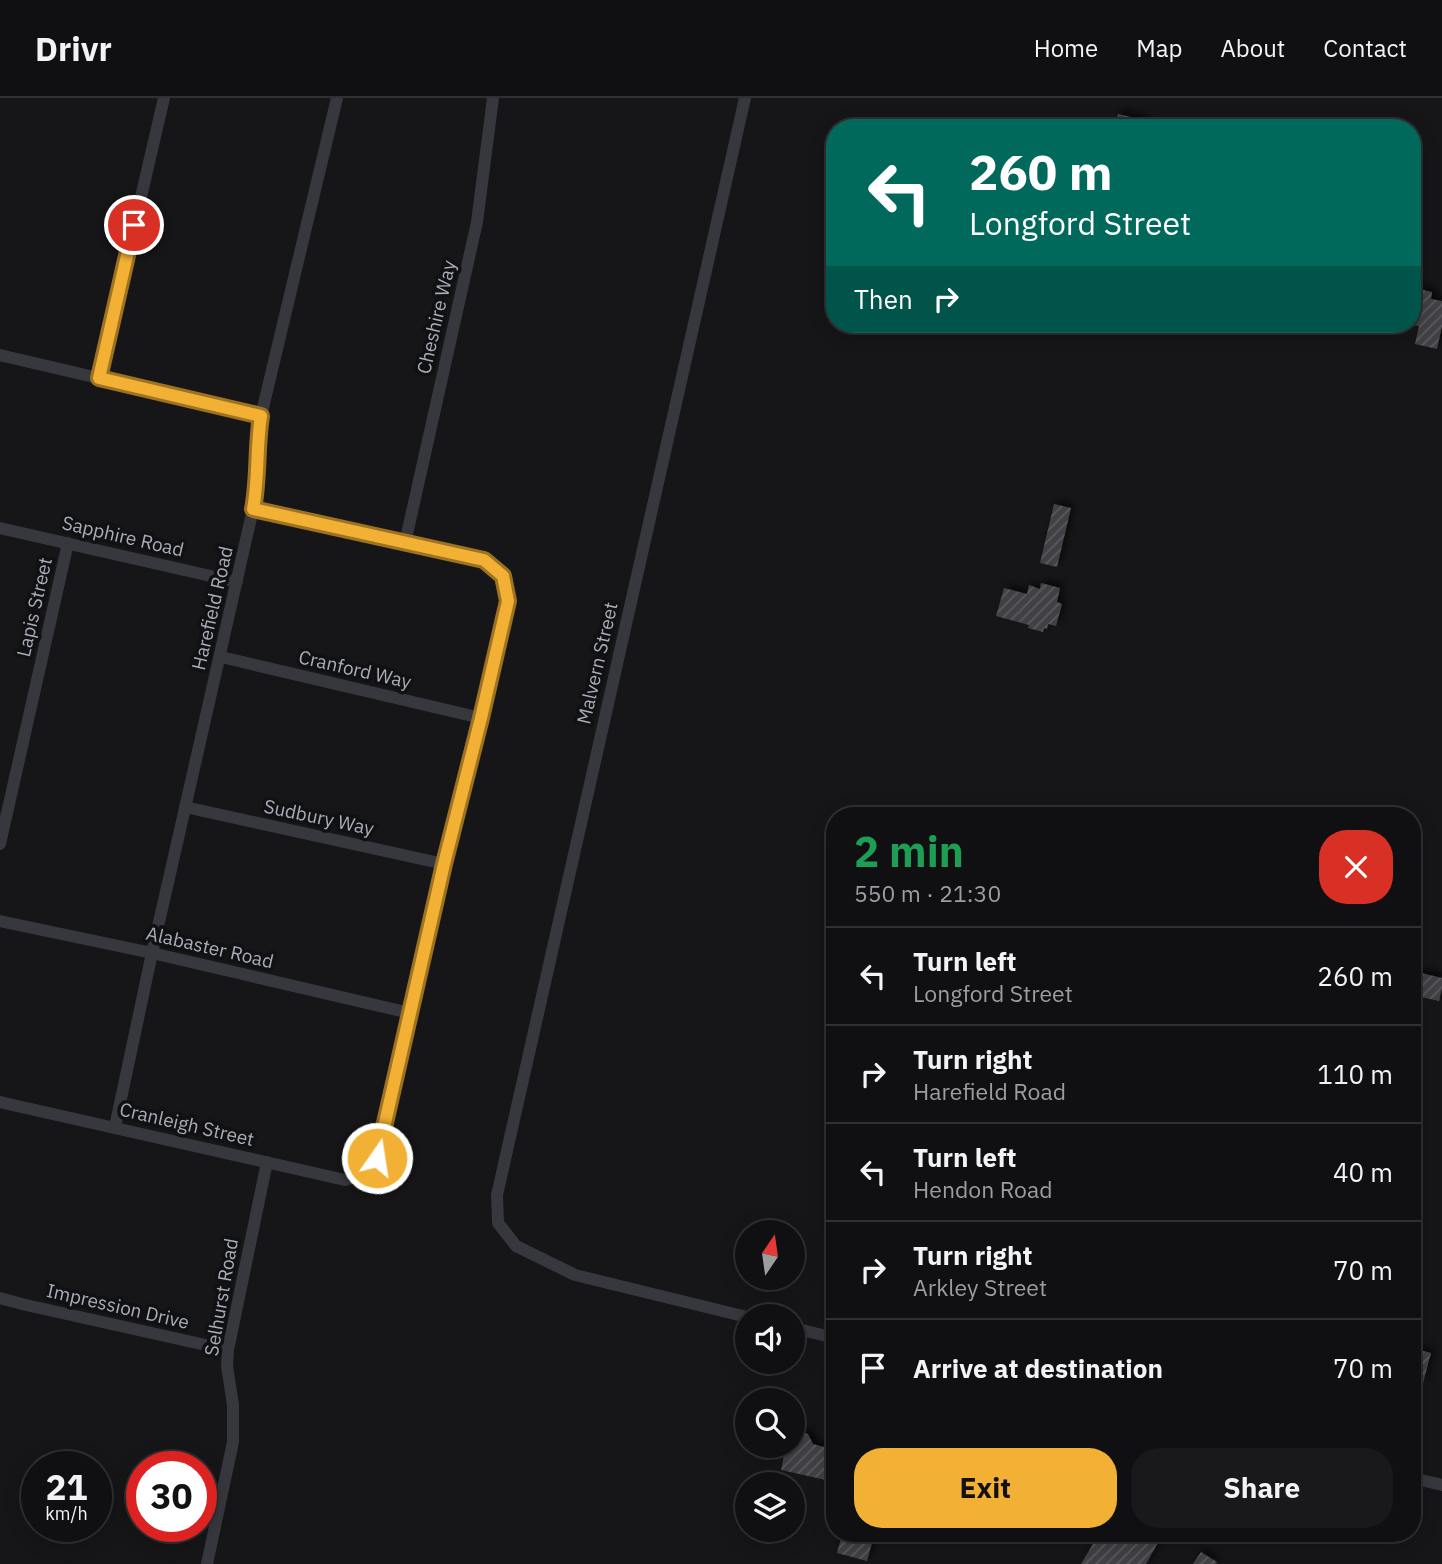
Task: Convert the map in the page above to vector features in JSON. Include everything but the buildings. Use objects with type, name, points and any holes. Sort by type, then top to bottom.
[{"type":"street","points":[[99,378],[164,98]]},
{"type":"street","name":"Harefield Road","points":[[115,1127],[253,509],[257,488],[261,416],[337,98]]},
{"type":"street","name":"Cheshire Way","points":[[405,543],[477,222],[494,98]]},
{"type":"street","name":"Malvern Street","points":[[735,1314],[575,1275],[516,1246],[498,1223],[497,1195],[745,98]]},
{"type":"street","points":[[0,355],[261,416]]},
{"type":"street","points":[[253,509],[484,560],[503,576],[508,601],[410,1013]]},
{"type":"street","name":"Sapphire Road","points":[[0,528],[237,582]]},
{"type":"street","name":"Lapis Street","points":[[0,844],[68,543]]},
{"type":"street","name":"Cranford Way","points":[[221,657],[481,718]]},
{"type":"street","name":"Sudbury Way","points":[[185,807],[444,864]]},
{"type":"street","name":"Alabaster Road","points":[[0,921],[410,1013]]},
{"type":"street","name":"Cranleigh Street","points":[[0,1102],[345,1180],[366,1174],[377,1158],[410,1013]]},
{"type":"street","name":"Selhurst Road","points":[[207,1564],[233,1442],[228,1350],[267,1162]]},
{"type":"street","name":"Impression Drive","points":[[0,1298],[228,1350]]},
{"type":"street","points":[[805,1331],[826,1336]]},
{"type":"street","points":[[1421,1480],[1442,1485]]},
{"type":"route","points":[[134,225],[99,378],[261,416],[257,488],[253,509],[484,560],[503,576],[508,601],[377,1158]]}]
